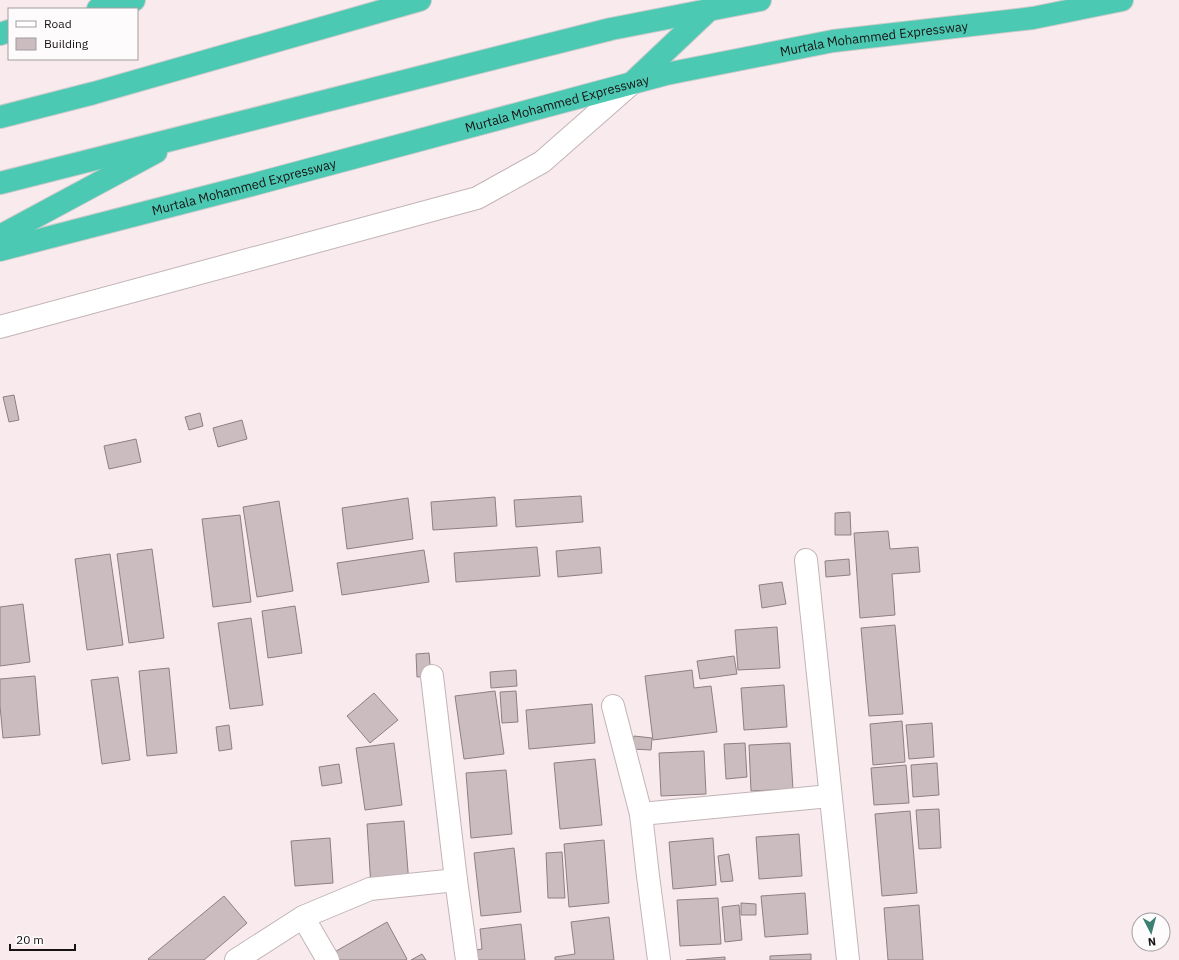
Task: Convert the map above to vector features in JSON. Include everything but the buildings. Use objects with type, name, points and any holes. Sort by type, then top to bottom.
[{"type":"highway","points":[[102,8],[134,0]]},
{"type":"highway","points":[[0,117],[101,91],[420,0]]},
{"type":"highway","points":[[0,183],[611,29],[760,0]]},
{"type":"highway","name":"Murtala Mohammed Expressway","points":[[0,250],[259,183],[666,74],[833,41],[1033,18],[1122,0]]},
{"type":"highway","points":[[632,83],[709,10]]},
{"type":"highway","points":[[0,236],[185,136]]},
{"type":"street","points":[[0,327],[477,198],[542,162],[632,83]]},
{"type":"street","points":[[806,560],[848,960]]},
{"type":"street","points":[[432,676],[466,960]]},
{"type":"street","points":[[613,706],[641,814],[659,960]]},
{"type":"street","points":[[641,814],[830,796]]},
{"type":"street","points":[[236,960],[303,917],[370,889],[456,880]]},
{"type":"street","points":[[303,917],[328,960]]}]
